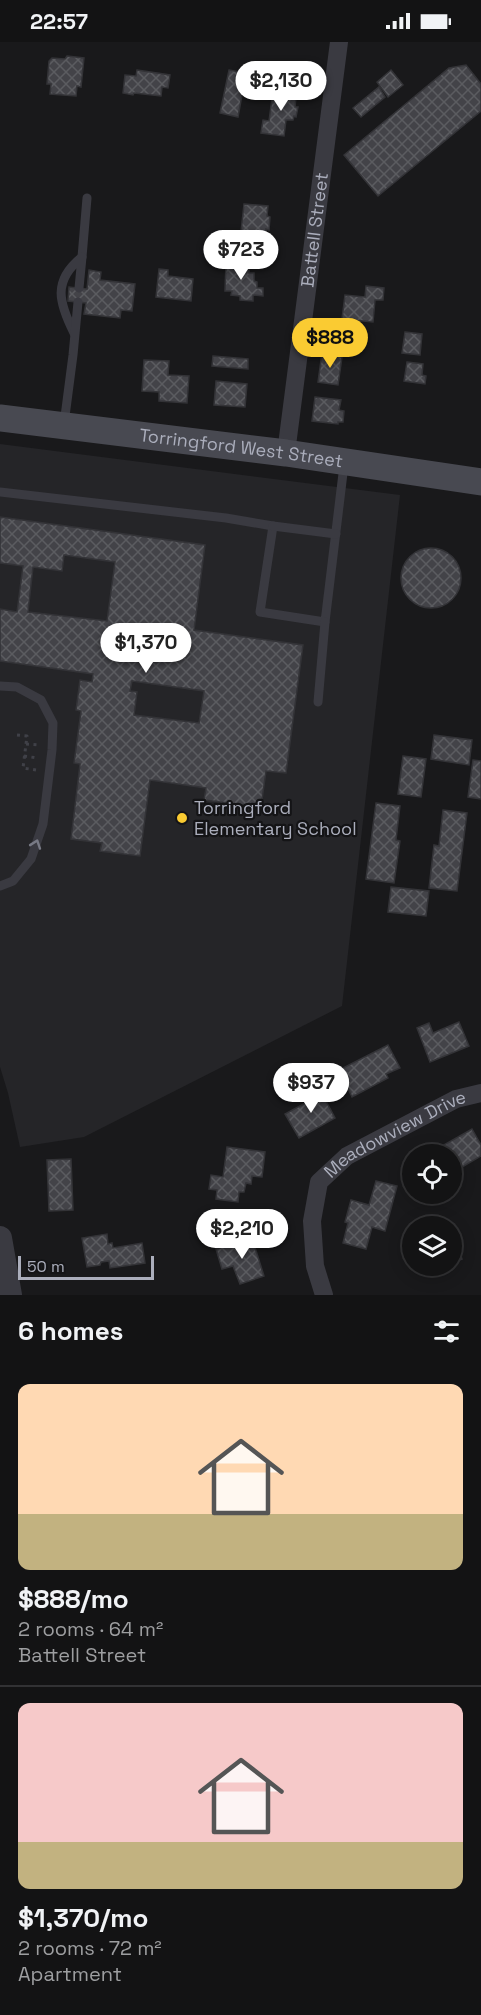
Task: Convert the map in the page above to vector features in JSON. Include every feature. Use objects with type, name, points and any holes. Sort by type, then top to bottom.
[{"type":"main road","name":"Torringford West Street","points":[[0,418],[286,453],[481,482]]},
{"type":"street","name":"Battell Street","points":[[286,453],[339,42]]},
{"type":"street","name":"Meadowview Drive","points":[[324,1295],[315,1266],[312,1221],[319,1182],[346,1156],[456,1100],[481,1093]]},
{"type":"street","points":[[0,1238],[10,1295]]},
{"type":"lane","points":[[79,288],[87,198]]},
{"type":"lane","points":[[75,335],[63,308],[61,291],[69,268],[82,257]]},
{"type":"lane","points":[[63,426],[78,302]]},
{"type":"lane","points":[[318,702],[325,622],[345,462]]},
{"type":"lane","points":[[0,492],[336,534]]},
{"type":"lane","points":[[273,526],[260,612],[325,622]]},
{"type":"lane","points":[[0,686],[17,687],[41,700],[53,723],[43,824],[31,859],[13,881],[0,886]]},
{"type":"path","points":[[17,735],[27,736],[23,768]]},
{"type":"shaded area","name":"Torringford Elementary School","points":[[0,444],[400,495],[342,1006],[84,1137],[20,1147],[0,1067]]},
{"type":"building","points":[[67,56],[84,58],[81,87],[77,86],[76,96],[50,94],[51,84],[47,84],[49,61],[52,58],[65,59]]},
{"type":"building","points":[[466,65],[481,84],[481,111],[378,196],[344,155],[449,68]]},
{"type":"building","points":[[137,70],[170,75],[168,88],[162,87],[161,96],[123,93],[125,75],[136,76]]},
{"type":"building","points":[[229,70],[246,73],[238,117],[220,113]]},
{"type":"building","points":[[391,70],[403,85],[388,97],[377,82]]},
{"type":"building","points":[[284,86],[297,88],[296,117],[294,116],[293,120],[286,120],[284,136],[261,133],[263,120],[269,121],[273,91],[283,93]]},
{"type":"building","points":[[379,87],[385,97],[361,117],[353,108]]},
{"type":"building","points":[[244,204],[268,206],[267,216],[270,217],[269,230],[266,229],[266,234],[241,232]]},
{"type":"building","points":[[226,262],[249,263],[249,273],[254,273],[257,288],[263,288],[263,296],[253,295],[253,301],[240,300],[240,296],[231,295],[232,291],[225,291]]},
{"type":"building","points":[[159,269],[168,270],[168,276],[193,279],[191,301],[156,297]]},
{"type":"building","points":[[89,270],[101,272],[100,280],[135,284],[132,311],[121,310],[120,318],[84,314],[86,303],[68,301],[69,287],[87,289]]},
{"type":"building","points":[[366,286],[384,288],[383,300],[375,300],[373,322],[342,319],[345,295],[365,297]]},
{"type":"building","points":[[405,332],[422,334],[420,355],[402,353]]},
{"type":"building","points":[[322,353],[342,357],[338,385],[318,382]]},
{"type":"building","points":[[213,356],[248,359],[248,369],[212,366]]},
{"type":"building","points":[[144,360],[169,361],[168,375],[189,376],[187,403],[159,401],[159,392],[142,391]]},
{"type":"building","points":[[407,362],[423,364],[422,375],[426,376],[425,384],[404,381]]},
{"type":"building","points":[[216,381],[247,384],[245,407],[214,405]]},
{"type":"building","points":[[315,397],[341,400],[339,410],[344,411],[343,422],[338,422],[338,424],[312,421]]},
{"type":"building","points":[[0,517],[205,545],[194,630],[303,645],[286,773],[266,771],[261,807],[204,800],[206,788],[150,780],[140,856],[100,851],[102,843],[71,839],[80,764],[74,763],[81,711],[76,710],[80,680],[92,682],[93,674],[0,661],[0,609],[17,612],[23,566],[0,563]],"holes":[[[64,555],[115,562],[107,621],[28,612],[33,567],[62,571]],[[132,681],[204,691],[199,723],[134,715],[137,692],[130,691]]]},
{"type":"building","points":[[425,548],[437,548],[448,553],[456,561],[461,578],[459,590],[448,603],[437,608],[425,608],[414,603],[406,595],[401,584],[401,572],[406,561],[414,553]]},
{"type":"building","points":[[434,735],[472,740],[469,765],[431,759]]},
{"type":"building","points":[[403,756],[426,759],[421,797],[398,794]]},
{"type":"building","points":[[473,760],[481,761],[481,799],[468,797]]},
{"type":"building","points":[[376,803],[400,806],[396,840],[400,841],[394,883],[366,879]]},
{"type":"building","points":[[443,810],[467,813],[457,891],[429,888],[434,845],[439,846]]},
{"type":"building","points":[[391,887],[429,891],[426,916],[388,912]]},
{"type":"building","points":[[459,1022],[469,1046],[430,1062],[417,1028],[429,1023],[433,1033]]},
{"type":"building","points":[[388,1045],[400,1068],[386,1074],[388,1078],[352,1097],[339,1070]]},
{"type":"building","points":[[318,1086],[335,1118],[299,1138],[285,1114],[309,1101],[305,1093]]},
{"type":"building","points":[[472,1129],[481,1145],[481,1156],[462,1167],[462,1144],[446,1144]]},
{"type":"building","points":[[227,1147],[265,1152],[262,1177],[252,1176],[251,1184],[246,1183],[244,1192],[239,1192],[238,1202],[216,1199],[217,1190],[209,1189],[211,1175],[223,1177]]},
{"type":"building","points":[[71,1159],[73,1210],[49,1211],[47,1160]]},
{"type":"building","points":[[376,1181],[397,1186],[385,1231],[372,1227],[366,1249],[343,1243],[348,1223],[345,1222],[351,1200],[369,1205]]},
{"type":"building","points":[[107,1234],[108,1244],[112,1243],[113,1248],[142,1243],[145,1263],[110,1268],[109,1261],[87,1267],[82,1238]]},
{"type":"building","points":[[252,1238],[264,1276],[240,1284],[233,1266],[222,1269],[216,1249]]},
{"type":"place","name":"Torringford Elementary School","points":[[182,818]]}]
